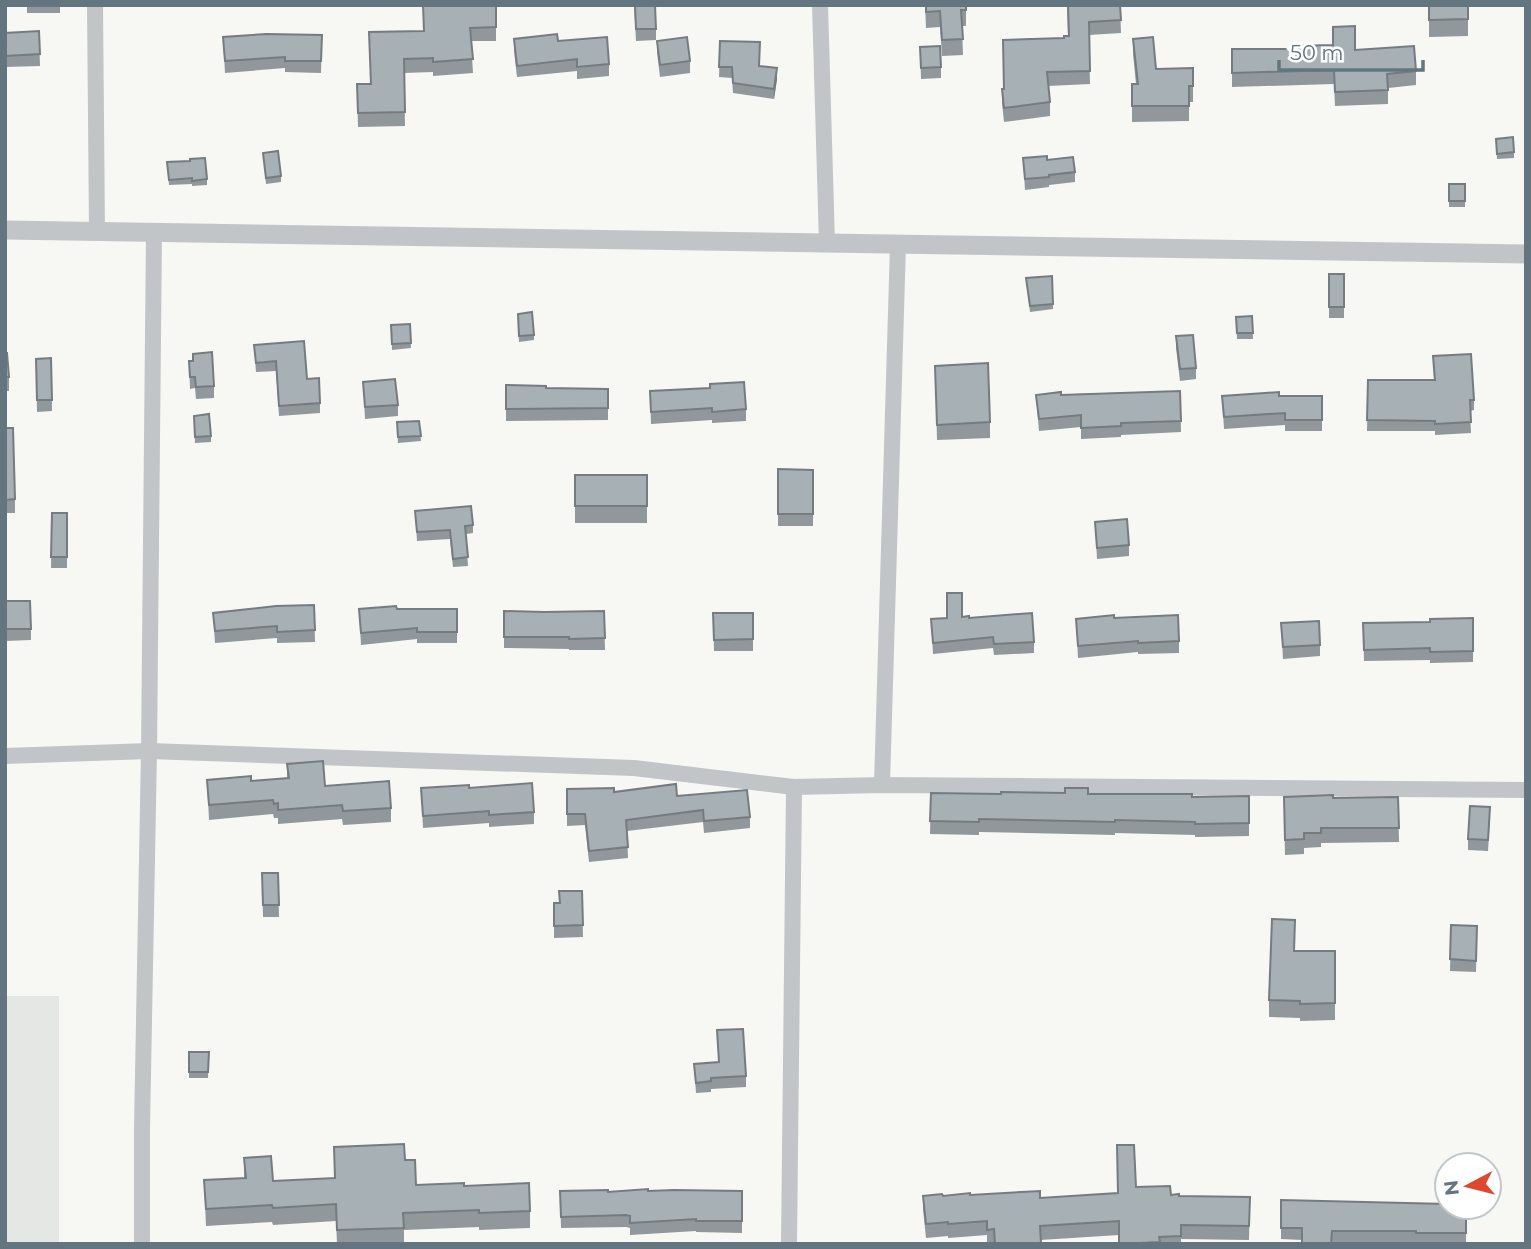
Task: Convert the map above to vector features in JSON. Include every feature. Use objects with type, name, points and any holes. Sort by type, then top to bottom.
[{"type":"street","points":[[95,5],[97,231]]},
{"type":"street","points":[[820,5],[827,243]]},
{"type":"street","points":[[5,230],[1526,254]]},
{"type":"street","points":[[142,1244],[153,232]]},
{"type":"street","points":[[882,785],[898,244]]},
{"type":"street","points":[[5,756],[149,751],[634,768],[794,787],[882,785],[1526,790]]},
{"type":"street","points":[[789,1244],[794,787]]},
{"type":"shaded area","points":[[5,996],[59,996],[59,1242],[5,1242]]},
{"type":"building","points":[[423,5],[496,5],[496,27],[470,28],[473,59],[433,62],[433,58],[404,59],[405,112],[358,113],[357,84],[371,84],[369,32],[424,31]]},
{"type":"building","points":[[635,5],[655,5],[656,29],[636,29]]},
{"type":"building","points":[[926,5],[966,5],[966,10],[961,10],[963,39],[942,40],[940,11],[926,12]]},
{"type":"building","points":[[1068,5],[1120,5],[1121,20],[1089,22],[1090,71],[1047,72],[1050,102],[1004,108],[1003,40],[1069,36]]},
{"type":"building","points":[[1429,5],[1468,5],[1468,19],[1429,20]]},
{"type":"building","points":[[1355,26],[1355,50],[1414,46],[1416,71],[1387,74],[1388,90],[1335,92],[1334,70],[1232,73],[1232,49],[1291,49],[1291,46],[1333,45],[1333,27]]},
{"type":"building","points":[[39,31],[40,54],[5,56],[5,33]]},
{"type":"building","points":[[266,34],[322,35],[321,61],[285,61],[285,57],[225,61],[223,37]]},
{"type":"building","points":[[557,34],[558,41],[607,37],[609,64],[577,67],[577,59],[517,66],[514,39]]},
{"type":"building","points":[[687,37],[690,61],[660,65],[657,41]]},
{"type":"building","points":[[1153,37],[1156,69],[1193,68],[1189,106],[1132,106],[1132,84],[1138,84],[1133,39]]},
{"type":"building","points":[[720,41],[760,42],[759,66],[777,68],[774,89],[733,83],[732,67],[719,67]]},
{"type":"building","points":[[940,46],[941,67],[921,68],[920,47]]},
{"type":"building","points":[[1513,137],[1514,152],[1497,154],[1496,139]]},
{"type":"building","points":[[278,151],[281,176],[266,178],[263,153]]},
{"type":"building","points":[[1047,156],[1047,160],[1073,157],[1075,172],[1025,179],[1023,158]]},
{"type":"building","points":[[205,158],[207,179],[169,180],[167,162]]},
{"type":"building","points":[[1449,184],[1465,184],[1465,201],[1449,201]]},
{"type":"building","points":[[1329,274],[1344,274],[1344,307],[1329,307]]},
{"type":"building","points":[[1052,276],[1053,304],[1030,306],[1026,278]]},
{"type":"building","points":[[532,312],[534,335],[519,336],[518,314]]},
{"type":"building","points":[[1252,316],[1253,333],[1237,333],[1236,317]]},
{"type":"building","points":[[410,324],[411,343],[392,344],[391,325]]},
{"type":"building","points":[[1193,335],[1196,368],[1180,369],[1176,336]]},
{"type":"building","points":[[304,341],[307,379],[319,378],[320,403],[279,406],[276,361],[256,363],[254,345]]},
{"type":"building","points":[[212,352],[214,386],[196,387],[195,377],[190,377],[189,361],[193,361],[193,354]]},
{"type":"building","points":[[7,353],[9,377],[5,377]]},
{"type":"building","points":[[1471,354],[1474,400],[1470,400],[1471,422],[1435,424],[1435,421],[1367,420],[1368,380],[1435,380],[1433,356]]},
{"type":"building","points":[[51,358],[52,400],[37,400],[36,359]]},
{"type":"building","points":[[988,363],[990,422],[937,425],[935,366]]},
{"type":"building","points":[[395,379],[398,405],[365,407],[363,382]]},
{"type":"building","points":[[744,382],[746,409],[651,412],[650,391],[710,388],[710,384]]},
{"type":"building","points":[[506,385],[608,389],[608,408],[506,409]]},
{"type":"building","points":[[1180,391],[1181,421],[1121,423],[1121,426],[1081,428],[1081,415],[1039,419],[1036,395],[1061,392],[1061,395]]},
{"type":"building","points":[[1279,392],[1279,396],[1322,396],[1322,420],[1285,420],[1285,413],[1224,417],[1222,396]]},
{"type":"building","points":[[209,414],[211,436],[195,437],[194,416]]},
{"type":"building","points":[[419,421],[421,436],[398,437],[397,422]]},
{"type":"building","points":[[5,428],[13,428],[15,499],[5,500]]},
{"type":"building","points":[[778,469],[813,470],[813,514],[778,514]]},
{"type":"building","points":[[575,475],[647,475],[647,506],[575,506]]},
{"type":"building","points":[[471,506],[473,525],[465,526],[468,557],[453,559],[450,530],[417,532],[415,511]]},
{"type":"building","points":[[52,513],[67,513],[67,557],[51,557]]},
{"type":"building","points":[[1127,519],[1129,545],[1097,548],[1095,522]]},
{"type":"building","points":[[947,593],[962,593],[962,617],[1032,613],[1034,642],[994,644],[993,637],[933,643],[931,619],[947,618]]},
{"type":"building","points":[[5,601],[30,601],[31,629],[5,629]]},
{"type":"building","points":[[314,605],[315,630],[277,632],[277,626],[215,631],[213,613]]},
{"type":"building","points":[[396,606],[397,609],[457,609],[457,632],[417,632],[417,628],[361,633],[359,609]]},
{"type":"building","points":[[504,611],[604,611],[605,638],[504,637]]},
{"type":"building","points":[[713,613],[753,613],[753,639],[714,640]]},
{"type":"building","points":[[1114,615],[1114,618],[1178,615],[1179,641],[1078,646],[1076,619]]},
{"type":"building","points":[[1473,618],[1473,651],[1430,652],[1430,648],[1364,650],[1363,623]]},
{"type":"building","points":[[1319,621],[1320,645],[1283,647],[1281,623]]},
{"type":"building","points":[[323,761],[325,786],[389,781],[391,808],[343,811],[342,805],[278,810],[278,803],[274,804],[273,800],[209,805],[207,780],[251,776],[251,781],[289,778],[287,764]]},
{"type":"building","points":[[532,783],[534,812],[489,815],[489,811],[423,816],[421,788],[469,785],[469,788]]},
{"type":"building","points":[[676,784],[677,796],[747,790],[750,817],[704,821],[703,810],[626,820],[628,847],[589,851],[585,814],[567,814],[567,789],[614,788],[614,792]]},
{"type":"building","points":[[1065,788],[1088,788],[1088,794],[1249,796],[1249,823],[979,819],[979,822],[930,821],[931,793],[1065,793]]},
{"type":"building","points":[[1333,795],[1333,798],[1398,797],[1399,828],[1321,828],[1321,833],[1304,833],[1304,839],[1285,840],[1284,797]]},
{"type":"building","points":[[1470,806],[1490,807],[1488,840],[1468,839]]},
{"type":"building","points":[[262,873],[278,873],[279,905],[263,905]]},
{"type":"building","points":[[559,891],[582,891],[583,925],[554,926],[554,903],[560,903]]},
{"type":"building","points":[[1272,919],[1295,920],[1294,951],[1335,951],[1335,1003],[1300,1004],[1300,1001],[1269,1000]]},
{"type":"building","points":[[1451,925],[1477,926],[1476,961],[1450,959]]},
{"type":"building","points":[[743,1029],[746,1076],[711,1078],[711,1081],[696,1083],[694,1064],[719,1062],[717,1030]]},
{"type":"building","points":[[189,1052],[209,1052],[208,1072],[189,1072]]},
{"type":"building","points":[[404,1144],[405,1160],[415,1160],[416,1185],[529,1183],[530,1211],[403,1213],[404,1228],[337,1230],[336,1204],[206,1209],[204,1180],[246,1178],[244,1158],[271,1156],[273,1181],[335,1178],[334,1147]]},
{"type":"building","points":[[1117,1145],[1134,1145],[1136,1187],[1170,1186],[1171,1195],[1179,1196],[1250,1197],[1249,1226],[1181,1225],[1181,1236],[1159,1237],[1160,1242],[1119,1244],[1119,1221],[1040,1226],[1041,1243],[995,1244],[994,1229],[987,1230],[987,1221],[926,1224],[923,1196],[1040,1191],[1040,1198],[1118,1193]]},
{"type":"building","points":[[560,1191],[742,1191],[742,1221],[696,1219],[630,1223],[630,1216],[626,1215],[561,1217]]},
{"type":"building","points":[[1281,1200],[1433,1204],[1433,1221],[1466,1221],[1466,1233],[1332,1231],[1331,1244],[1302,1244],[1302,1228],[1281,1228]]}]
